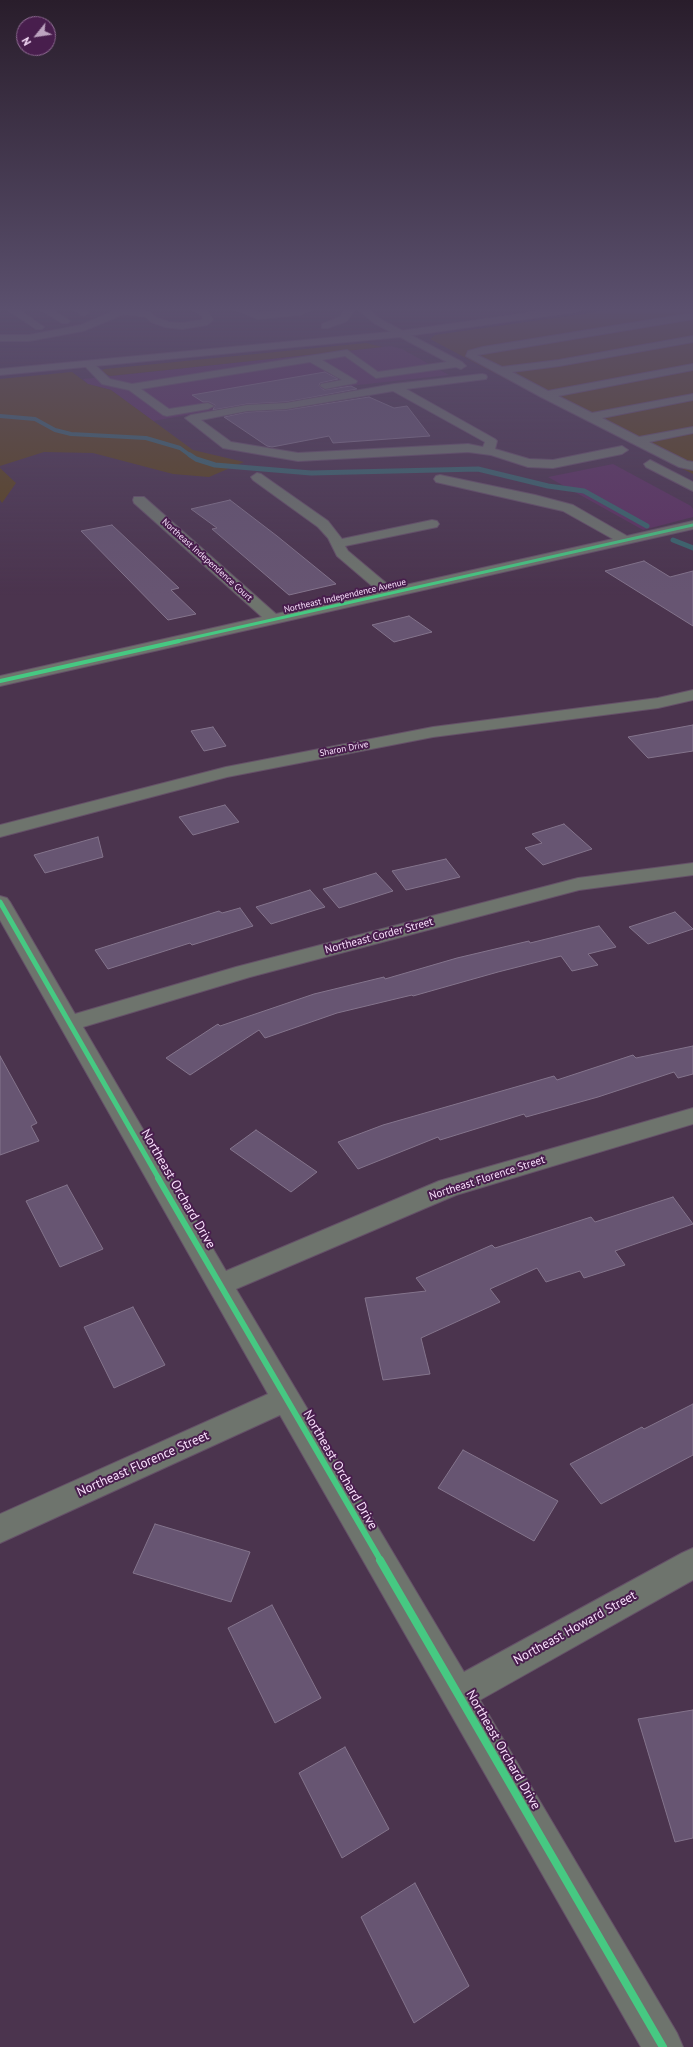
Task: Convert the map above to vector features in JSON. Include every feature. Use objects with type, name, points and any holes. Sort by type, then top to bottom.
[{"type":"street","points":[[156,405],[167,413],[217,405]]},
{"type":"street","points":[[294,405],[247,408],[191,418],[227,445],[298,457],[468,448],[488,451],[528,463],[553,464],[622,450]]},
{"type":"street","points":[[425,405],[491,441],[488,451]]},
{"type":"street","points":[[566,405],[683,464],[693,466]]},
{"type":"street","points":[[590,417],[654,405]]},
{"type":"street","points":[[638,441],[693,430]]},
{"type":"street","points":[[608,442],[693,487]]},
{"type":"street","points":[[257,478],[323,524],[342,553],[390,594]]},
{"type":"street","points":[[440,479],[535,499],[568,508],[628,540]]},
{"type":"street","name":"Northeast Independence Court","points":[[139,500],[274,620]]},
{"type":"street","points":[[337,544],[432,524]]},
{"type":"street","name":"Northeast Independence Avenue","points":[[0,681],[693,525]]},
{"type":"street","name":"Sharon Drive","points":[[0,831],[226,772],[433,732],[658,703],[693,695]]},
{"type":"street","name":"Northeast Corder Street","points":[[70,1023],[243,972],[578,884],[693,869]]},
{"type":"street","name":"Northeast Orchard Drive","points":[[0,902],[286,1399],[663,2047]]},
{"type":"street","name":"Northeast Florence Street","points":[[220,1285],[448,1188],[693,1116]]},
{"type":"street","name":"Northeast Florence Street","points":[[0,1529],[286,1399]]},
{"type":"street","name":"Northeast Howard Street","points":[[458,1694],[693,1563]]},
{"type":"shaded area","points":[[0,405],[131,405],[193,450],[244,462],[209,477],[173,474],[93,453],[44,452],[0,466]]},
{"type":"shaded area","points":[[131,405],[247,405],[153,421]]},
{"type":"shaded area","points":[[555,405],[693,405],[693,474]]},
{"type":"shaded area","points":[[613,464],[691,506],[693,509],[693,517],[643,530],[548,477]]},
{"type":"shaded area","points":[[0,468],[16,483],[2,503],[0,500]]},
{"type":"building","points":[[214,405],[244,405],[213,410]]},
{"type":"building","points":[[321,405],[386,405],[394,408],[407,406],[430,436],[333,443],[329,436],[272,447],[267,446],[224,417],[247,412],[286,410]]},
{"type":"building","points":[[230,500],[336,584],[289,595],[212,529],[217,528],[191,509]]},
{"type":"building","points":[[112,525],[179,588],[171,590],[196,614],[168,620],[81,531]]},
{"type":"building","points":[[644,561],[670,577],[693,571],[693,626],[605,571]]},
{"type":"building","points":[[409,616],[432,632],[394,642],[372,625]]},
{"type":"building","points":[[693,725],[693,751],[648,758],[628,737]]},
{"type":"building","points":[[213,727],[226,746],[204,751],[191,731]]},
{"type":"building","points":[[225,805],[239,822],[193,835],[179,817]]},
{"type":"building","points":[[564,824],[592,849],[543,865],[525,848],[542,843],[532,834]]},
{"type":"building","points":[[98,837],[103,857],[45,873],[34,855]]},
{"type":"building","points":[[446,859],[460,877],[406,890],[392,871]]},
{"type":"building","points":[[376,873],[393,891],[339,908],[323,889]]},
{"type":"building","points":[[310,890],[325,907],[271,924],[256,907]]},
{"type":"building","points":[[240,908],[253,926],[192,945],[190,943],[108,969],[95,950],[219,911],[222,913]]},
{"type":"building","points":[[675,912],[693,929],[648,944],[629,927]]},
{"type":"building","points":[[599,926],[616,947],[588,954],[598,965],[572,971],[561,956],[413,996],[337,1013],[265,1038],[259,1030],[190,1075],[166,1058],[218,1024],[220,1026],[314,994],[384,977],[385,979],[457,958],[529,941],[530,943]]},
{"type":"building","points":[[693,1046],[693,1074],[678,1078],[674,1072],[598,1097],[526,1117],[524,1114],[440,1140],[438,1137],[358,1169],[338,1142],[383,1125],[554,1076],[557,1080],[633,1055],[636,1058]]},
{"type":"building","points":[[0,1056],[37,1123],[31,1126],[39,1141],[0,1155]]},
{"type":"building","points":[[256,1130],[317,1172],[291,1192],[230,1149]]},
{"type":"building","points":[[67,1185],[103,1249],[60,1267],[26,1201]]},
{"type":"building","points":[[673,1197],[693,1224],[615,1251],[625,1265],[584,1278],[580,1271],[546,1282],[537,1268],[490,1289],[500,1302],[421,1338],[430,1374],[383,1380],[365,1298],[426,1291],[416,1278],[492,1245],[495,1248],[591,1217],[595,1222]]},
{"type":"building","points":[[133,1307],[165,1365],[114,1388],[84,1327]]},
{"type":"building","points":[[693,1404],[693,1455],[601,1504],[570,1464],[642,1427],[644,1429]]},
{"type":"building","points":[[463,1450],[558,1501],[534,1541],[438,1488]]},
{"type":"building","points":[[155,1524],[250,1552],[231,1602],[133,1573]]},
{"type":"building","points":[[272,1605],[321,1698],[275,1723],[228,1628]]},
{"type":"building","points":[[693,1710],[693,1838],[675,1842],[638,1719]]},
{"type":"building","points":[[345,1747],[389,1829],[342,1858],[299,1773]]},
{"type":"building","points":[[415,1883],[469,1986],[414,2023],[361,1917]]},
{"type":"waterway","points":[[0,416],[35,419],[55,430],[71,434],[146,438],[180,448],[191,456]]},
{"type":"waterway","points":[[190,455],[196,459],[215,465],[311,473],[478,469],[548,486],[584,491],[647,526]]},
{"type":"waterway","points":[[673,540],[693,548]]},
{"type":"cycle path","points":[[0,681],[693,525]]},
{"type":"cycle path","points":[[0,902],[220,1285],[663,2047]]}]
